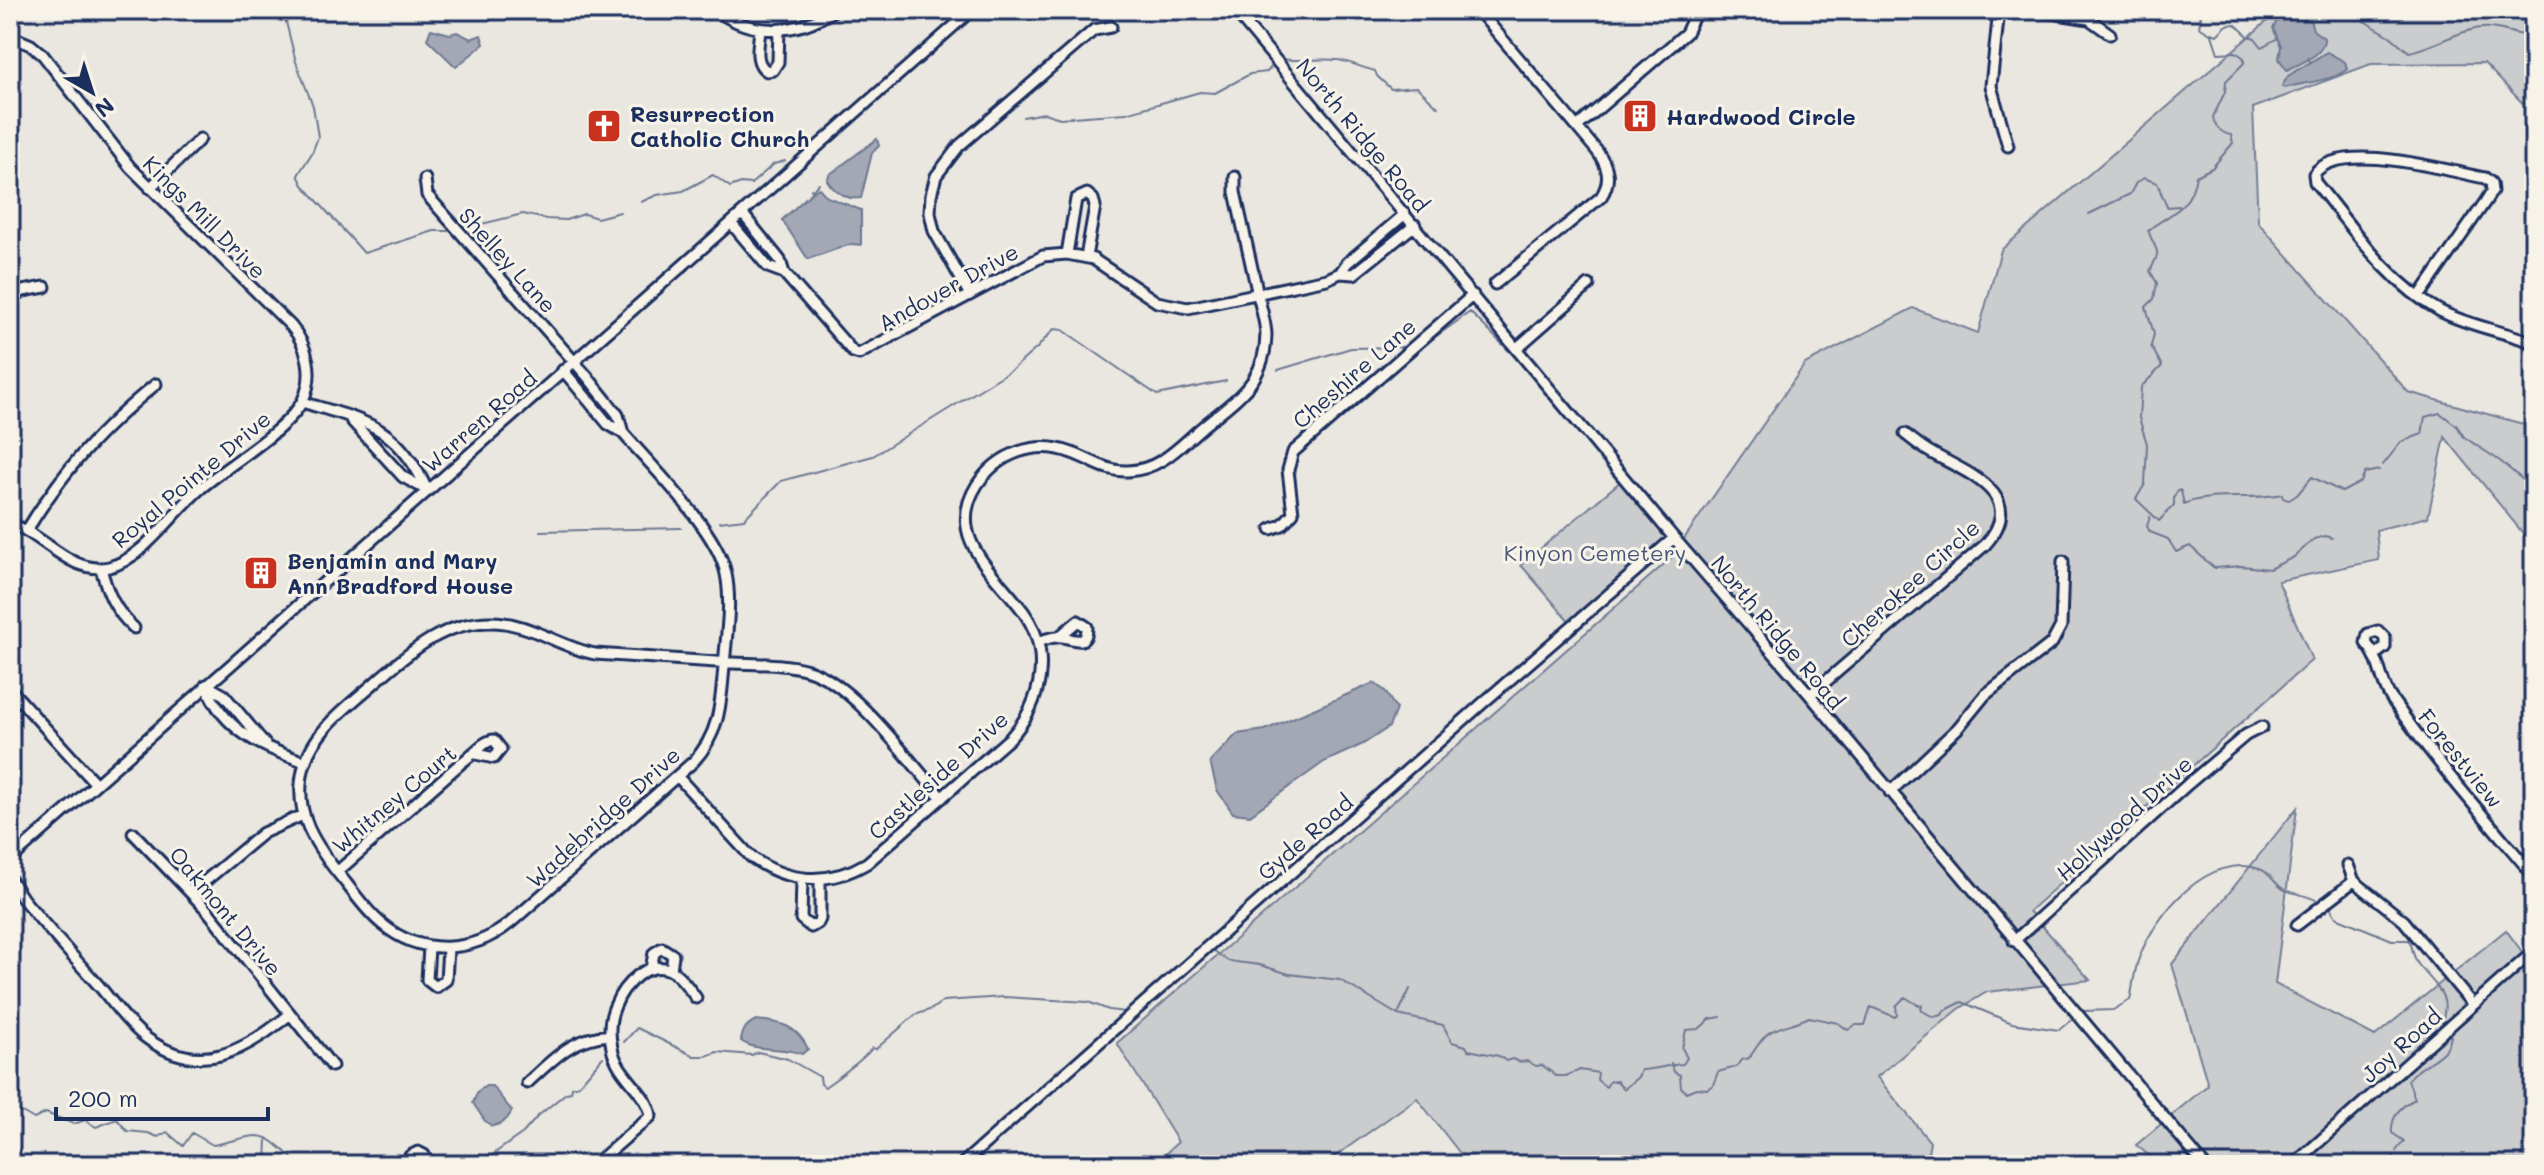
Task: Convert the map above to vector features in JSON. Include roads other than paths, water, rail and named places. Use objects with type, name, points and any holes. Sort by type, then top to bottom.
[{"type":"street","points":[[716,10],[735,22],[760,29],[779,30],[808,24],[834,10]]},
{"type":"street","name":"Warren Road","points":[[10,860],[972,10]]},
{"type":"street","name":"North Ridge Road","points":[[1234,10],[1674,538],[1810,695],[2204,1165]]},
{"type":"street","points":[[1478,10],[1602,158],[1608,173],[1606,189],[1601,197],[1495,284]]},
{"type":"street","points":[[1577,127],[1686,33],[1693,18],[1692,10]]},
{"type":"street","points":[[1999,10],[1991,86],[2008,146]]},
{"type":"street","points":[[2033,10],[2089,19],[2110,34]]},
{"type":"street","points":[[970,295],[934,231],[931,195],[936,176],[959,146],[1094,30],[1111,27]]},
{"type":"street","points":[[760,29],[758,61],[761,68],[767,71],[773,70],[778,62],[779,30]]},
{"type":"street","name":"Kings Mill Drive","points":[[10,36],[31,45],[43,55],[112,147],[298,334],[306,350],[309,368],[308,385],[302,402]]},
{"type":"street","points":[[150,188],[200,139]]},
{"type":"street","points":[[2419,297],[2492,191],[2491,183],[2485,178],[2373,156],[2353,157],[2318,168],[2314,174],[2315,182],[2387,270],[2419,297],[2440,311],[2534,343]]},
{"type":"street","name":"Castleside Drive","points":[[677,776],[751,857],[777,873],[802,879],[820,879],[843,874],[867,863],[1010,738],[1026,718],[1035,698],[1040,679],[1038,642],[1023,611],[988,570],[972,545],[968,517],[976,488],[998,462],[1015,452],[1034,447],[1055,448],[1114,471],[1130,471],[1159,463],[1235,399],[1252,380],[1263,359],[1266,336],[1235,192],[1235,177]]},
{"type":"street","name":"Shelley Lane","points":[[425,179],[427,195],[574,361]]},
{"type":"street","points":[[1067,254],[1076,199],[1087,194],[1095,206],[1086,257]]},
{"type":"street","name":"Andover Drive","points":[[742,213],[780,260],[784,273],[853,352],[859,354],[1034,259],[1067,254],[1086,257],[1157,302],[1188,308],[1340,273],[1354,274],[1415,225]]},
{"type":"street","points":[[1340,273],[1347,263],[1405,214]]},
{"type":"street","name":"Andover Drive","points":[[731,223],[768,267],[784,273]]},
{"type":"street","points":[[1517,348],[1589,285]]},
{"type":"street","points":[[10,299],[23,291],[45,287]]},
{"type":"street","name":"Cheshire Lane","points":[[1271,529],[1282,525],[1293,513],[1288,470],[1293,452],[1473,295]]},
{"type":"street","name":"Wadebridge Drive","points":[[574,361],[618,415],[623,433]]},
{"type":"street","name":"Wadebridge Drive","points":[[424,946],[448,948],[478,942],[503,929],[677,776],[700,754],[715,731],[720,710],[728,588],[721,555],[708,532],[623,433],[608,424],[563,370]]},
{"type":"street","points":[[27,530],[77,457],[112,421],[156,384]]},
{"type":"street","points":[[302,402],[371,423],[383,430],[415,463],[427,490]]},
{"type":"street","name":"Royal Pointe Drive","points":[[10,524],[27,530],[73,562],[101,568],[119,564],[134,555],[200,489],[288,420],[302,402]]},
{"type":"street","points":[[349,418],[403,477],[427,490]]},
{"type":"street","name":"Cherokee Circle","points":[[1810,695],[1985,545],[1997,527],[1998,504],[1987,484],[1927,451],[1905,434]]},
{"type":"street","name":"Gyde Road","points":[[961,1165],[1674,538]]},
{"type":"street","points":[[1890,792],[1958,728],[1985,695],[2052,643],[2061,626],[2063,561]]},
{"type":"street","points":[[101,568],[112,602],[120,616],[134,628]]},
{"type":"street","points":[[448,948],[446,980],[436,987],[427,980],[424,946],[406,940],[384,926],[315,844],[303,815],[300,789],[306,762],[327,726],[423,642],[462,625],[488,622],[517,625],[595,654],[797,667],[832,681],[853,697],[942,798]]},
{"type":"street","points":[[1038,642],[1060,636]]},
{"type":"street","name":"Forestview","points":[[2376,654],[2388,694],[2534,876]]},
{"type":"street","points":[[206,685],[213,705],[246,736],[269,749],[306,762]]},
{"type":"street","points":[[10,689],[96,784]]},
{"type":"street","name":"Hollywood Drive","points":[[2014,941],[2188,784],[2246,735],[2262,727]]},
{"type":"street","name":"Whitney Court","points":[[337,872],[461,763],[476,754]]},
{"type":"street","points":[[192,892],[263,833],[303,815]]},
{"type":"street","name":"Oakmont Drive","points":[[133,833],[192,892],[332,1066]]},
{"type":"street","points":[[2348,865],[2354,881],[2404,921],[2473,1005]]},
{"type":"street","points":[[10,879],[23,899],[136,1029],[161,1047],[194,1056],[225,1055],[256,1042],[289,1015]]},
{"type":"street","points":[[802,879],[801,919],[811,927],[820,919],[820,879]]},
{"type":"street","points":[[2297,925],[2354,881]]},
{"type":"street","points":[[10,892],[23,899]]},
{"type":"street","points":[[651,969],[654,953],[662,948],[673,955],[671,970]]},
{"type":"street","name":"Joy Road","points":[[2293,1165],[2534,951]]},
{"type":"street","points":[[600,1165],[600,1160],[651,1116],[650,1106],[615,1061],[610,1035],[613,1013],[623,992],[634,979],[651,969],[671,970],[696,998]]},
{"type":"street","points":[[527,1083],[577,1042],[610,1035]]},
{"type":"street","points":[[408,1165],[425,1165]]},
{"type":"waterway","points":[[283,10],[296,62],[313,106],[318,137],[298,175],[303,185],[364,253],[434,231],[448,231]]},
{"type":"waterway","points":[[2195,10],[2201,17],[2199,27],[2212,35],[2218,53],[2236,52],[2244,58],[2244,63],[2226,81],[2225,92],[2213,117],[2219,129],[2231,135],[2233,143],[2212,168],[2196,176],[2185,203],[2148,230],[2157,250],[2150,271],[2157,283],[2154,299],[2146,307],[2154,334],[2151,346],[2162,366],[2141,387],[2139,418],[2147,444],[2145,484],[2136,499],[2159,521],[2174,505],[2178,490],[2184,504],[2207,498],[2282,494],[2289,500],[2312,477],[2342,492],[2361,482],[2365,473],[2379,470]]},
{"type":"waterway","points":[[2353,10],[2409,52],[2480,28],[2534,36]]},
{"type":"waterway","points":[[2211,33],[2217,35],[2227,25],[2235,24],[2262,47],[2276,39]]},
{"type":"waterway","points":[[2308,58],[2311,63]]},
{"type":"waterway","points":[[1281,59],[1347,62],[1375,71],[1391,89],[1417,87],[1438,107]]},
{"type":"waterway","points":[[1023,117],[1044,113],[1060,118],[1126,113],[1200,92],[1215,93],[1250,74],[1267,72],[1273,65]]},
{"type":"waterway","points":[[641,202],[657,195],[683,191],[713,175],[730,187],[741,183],[751,184],[774,164],[785,161]]},
{"type":"waterway","points":[[2089,214],[2130,194],[2136,183],[2144,178],[2157,183],[2167,207],[2179,206]]},
{"type":"waterway","points":[[811,189],[819,183]]},
{"type":"waterway","points":[[465,228],[523,214],[566,220],[584,214],[597,218],[620,212]]},
{"type":"waterway","points":[[1420,348],[1470,312],[1522,364]]},
{"type":"waterway","points":[[719,522],[744,519],[781,481],[873,456],[1013,369],[1054,329],[1063,330],[1157,395],[1226,381]]},
{"type":"waterway","points":[[1278,370],[1351,348],[1402,347]]},
{"type":"waterway","points":[[2383,465],[2401,442],[2422,434],[2425,417],[2440,413],[2457,426],[2464,437],[2534,489]]},
{"type":"waterway","points":[[2150,517],[2147,526],[2150,532],[2168,539],[2176,552],[2190,546],[2214,568],[2242,566],[2269,569],[2294,557],[2314,539],[2332,538]]},
{"type":"waterway","points":[[540,531],[681,528]]},
{"type":"waterway","points":[[2083,1011],[2113,1010],[2130,1000],[2137,963],[2147,941],[2171,906],[2204,877],[2223,869],[2242,866],[2262,870],[2285,890],[2320,902]]},
{"type":"waterway","points":[[2331,909],[2336,917],[2392,940],[2409,940],[2416,962],[2443,996],[2444,1025]]},
{"type":"waterway","points":[[1186,959],[1198,948]]},
{"type":"waterway","points":[[1214,951],[1228,961],[1260,965],[1289,974],[1340,980],[1398,1015],[1443,1025],[1452,1042],[1466,1046],[1468,1050],[1499,1056],[1506,1061],[1512,1059],[1542,1065],[1556,1076],[1566,1076],[1580,1070],[1598,1073],[1597,1080],[1606,1087],[1610,1081],[1617,1081],[1624,1089],[1638,1077],[1641,1070],[1683,1064],[1687,1058],[1682,1048],[1686,1030],[1699,1029],[1710,1019],[1721,1017]]},
{"type":"waterway","points":[[624,1042],[637,1028],[694,1056],[717,1052],[752,1055],[758,1052],[788,1059],[820,1077],[825,1087],[915,1015],[943,1001],[1004,997],[1088,1002],[1125,1012],[1178,966]]},
{"type":"waterway","points":[[1398,1014],[1410,989]]},
{"type":"waterway","points":[[1671,1063],[1674,1072],[1680,1075],[1681,1087],[1686,1092],[1696,1088],[1707,1089],[1713,1085],[1718,1072],[1736,1067],[1741,1060],[1749,1058],[1763,1038],[1774,1030],[1809,1017],[1838,1023],[1848,1030],[1855,1025],[1865,1025],[1871,1007],[1895,1017],[1896,1006],[1905,997],[1922,1005],[1921,1010],[1933,1017],[1962,1002],[2012,1023],[2059,1030],[2072,1019]]},
{"type":"waterway","points":[[2396,1151],[2404,1141],[2392,1133],[2393,1121],[2401,1108],[2415,1099],[2408,1080],[2441,1054],[2450,1041],[2451,1033]]},
{"type":"waterway","points":[[488,1165],[492,1155],[523,1133],[538,1116],[571,1092],[572,1087],[579,1085],[603,1057]]},
{"type":"waterway","points":[[10,1113],[22,1112],[34,1119],[46,1113],[74,1124],[85,1120],[96,1127],[117,1119],[127,1131],[158,1137],[167,1132],[183,1146],[192,1133],[213,1145],[260,1136],[267,1138],[299,1165]]},
{"type":"waterway","points":[[266,1165],[267,1138]]},
{"type":"waterway","points":[[2393,1155],[2397,1165]]},
{"type":"waterway","points":[[492,1160],[501,1165]]},
{"type":"place","name":"Hardwood Circle","points":[[1640,116]]},
{"type":"place","name":"Resurrection Catholic Church","points":[[604,126]]},
{"type":"place","name":"Benjamin and Mary Ann Bradford House","points":[[261,573]]},
{"type":"park label","name":"Kinyon Cemetery","points":[[1595,552]]}]
